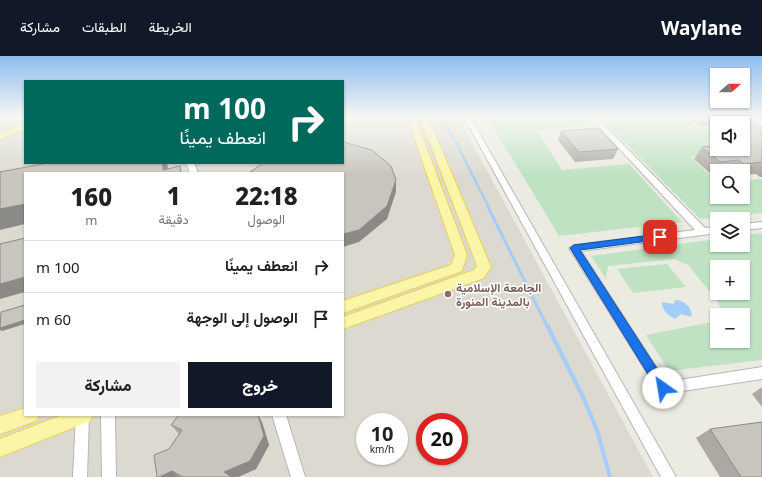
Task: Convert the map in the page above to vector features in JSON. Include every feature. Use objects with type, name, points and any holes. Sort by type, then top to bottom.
[{"type":"main road","points":[[344,307],[457,268],[461,254],[418,137]]},
{"type":"main road","points":[[344,323],[479,274],[484,267],[432,137]]},
{"type":"main road","points":[[0,425],[27,416]]},
{"type":"main road","points":[[0,448],[80,416]]},
{"type":"street","points":[[478,137],[669,477]]},
{"type":"street","points":[[612,137],[703,232]]},
{"type":"street","points":[[750,226],[762,225]]},
{"type":"street","points":[[710,231],[574,248],[663,388],[762,373]]},
{"type":"street","points":[[80,477],[83,416]]},
{"type":"street","points":[[108,416],[109,477]]},
{"type":"street","points":[[279,416],[298,477]]},
{"type":"shaded area","name":"الجامعة الإسلامية بالمدينة المنورة","points":[[0,137],[24,137],[24,164],[344,164],[344,137],[469,137],[653,477],[0,477]]},
{"type":"green space","points":[[499,137],[540,137],[562,170],[629,164],[682,222],[559,236]]},
{"type":"green space","points":[[619,137],[710,137],[710,153],[705,156],[691,157],[710,175],[710,204],[750,204],[750,180],[762,179],[762,213],[750,214],[750,212],[710,212],[710,218],[700,219]]},
{"type":"green space","points":[[762,233],[762,360],[669,371],[646,335],[710,322],[710,348],[750,348],[750,308],[720,308],[716,300],[750,300],[750,260],[710,260],[710,292],[688,265],[674,259],[608,266],[606,279],[591,256],[710,240],[710,252],[750,252],[750,234]]},
{"type":"green space","points":[[667,264],[686,287],[633,293],[617,269]]},
{"type":"water","points":[[675,300],[686,304],[690,309],[692,315],[691,317],[681,314],[675,319],[666,312],[663,308],[662,302],[674,304]]},
{"type":"building","points":[[566,137],[606,137],[618,149],[579,152]]},
{"type":"building","points":[[750,137],[762,137],[762,162],[744,164],[738,160],[720,162],[713,156],[750,156]]},
{"type":"building","points":[[344,142],[372,150],[391,166],[396,180],[387,206],[359,230],[344,234],[344,172],[250,172],[262,164],[344,164]]},
{"type":"building","points":[[710,146],[710,154],[702,147]]},
{"type":"building","points":[[43,164],[162,164],[163,170],[180,166],[181,172],[24,172],[24,204],[0,209],[0,172]]},
{"type":"building","points":[[24,238],[24,277],[0,284],[0,244]]},
{"type":"building","points":[[24,305],[24,320],[0,328],[1,312]]},
{"type":"building","points":[[178,416],[258,416],[264,436],[250,461],[224,472],[232,477],[183,477],[172,471],[157,477],[154,455],[169,449],[182,430],[171,425]]},
{"type":"building","points":[[762,422],[762,477],[741,477],[710,429]]},
{"type":"waterway","points":[[453,137],[489,208]]},
{"type":"waterway","points":[[488,207],[547,326]]},
{"type":"waterway","points":[[547,325],[584,399],[597,430],[610,477]]},
{"type":"place","name":"الجامعة الإسلامية بالمدينة المنورة","points":[[448,294]]},
{"type":"route","points":[[660,237],[574,248],[663,388]]}]
